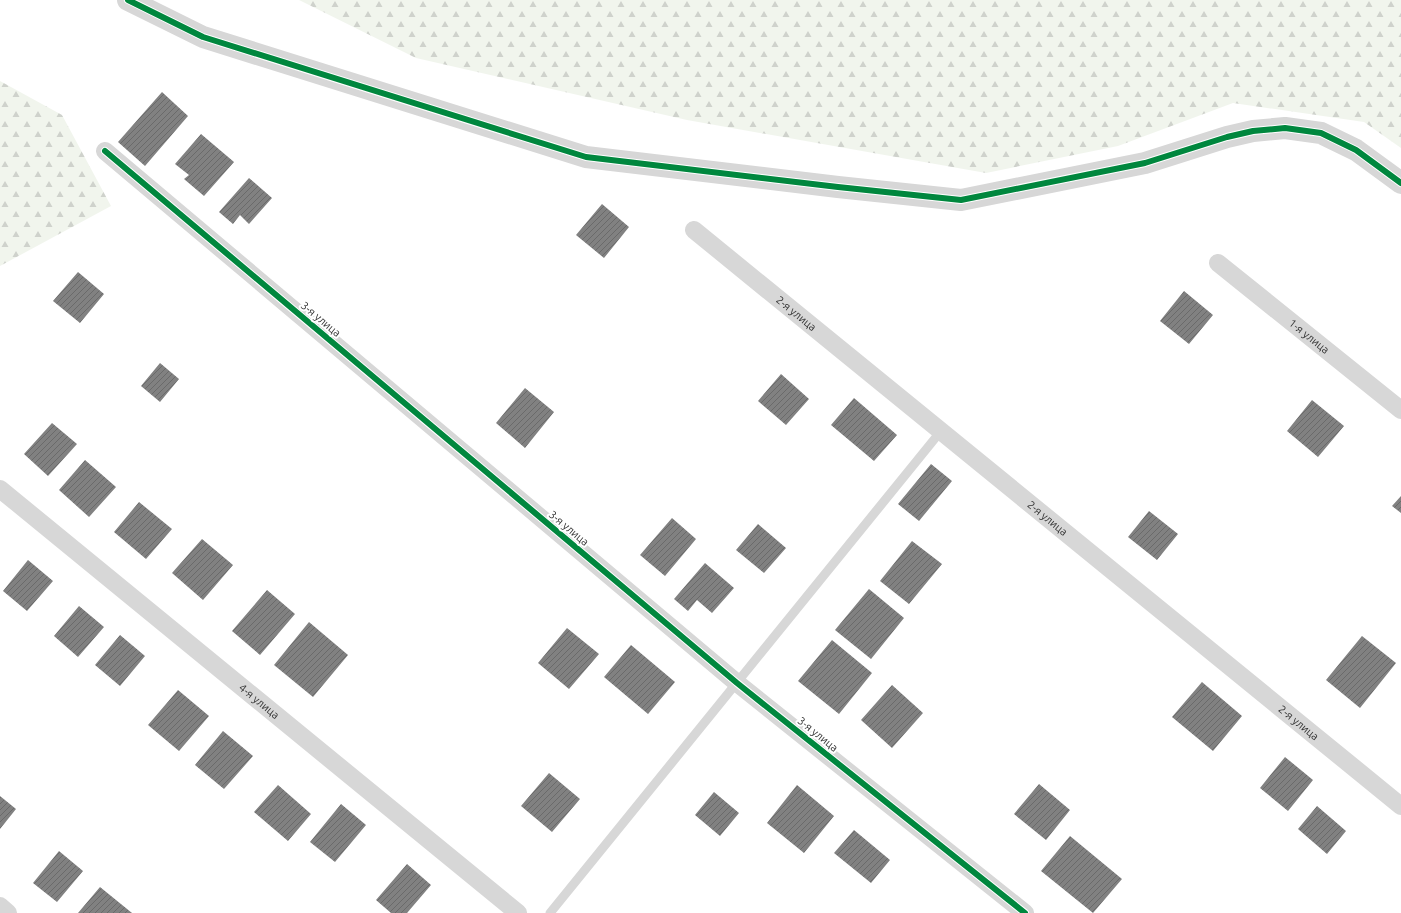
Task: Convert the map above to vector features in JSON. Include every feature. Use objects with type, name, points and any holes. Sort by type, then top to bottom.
[{"type":"street","points":[[128,0],[202,37],[586,157],[961,200],[1145,163],[1227,137],[1253,131],[1285,128],[1321,133],[1356,150],[1401,183]]},
{"type":"street","name":"3-я улица","points":[[105,151],[737,682],[1025,913]]},
{"type":"street","name":"2-я улица","points":[[694,230],[1401,806]]},
{"type":"street","name":"1-я улица","points":[[1218,263],[1401,410]]},
{"type":"street","name":"4-я улица","points":[[0,489],[518,913]]},
{"type":"street","points":[[0,906],[8,913]]},
{"type":"lane","points":[[550,913],[941,431]]},
{"type":"green space","points":[[299,0],[1401,0],[1401,148],[1364,122],[1233,103],[1118,146],[986,173],[687,120],[416,58]]},
{"type":"green space","points":[[0,81],[62,115],[111,206],[0,266]]},
{"type":"building","points":[[162,92],[188,116],[145,166],[118,142]]},
{"type":"building","points":[[201,134],[234,162],[204,196],[184,179],[189,175],[175,164]]},
{"type":"building","points":[[249,178],[272,198],[249,224],[240,215],[233,224],[219,212]]},
{"type":"building","points":[[602,204],[629,227],[604,258],[576,235]]},
{"type":"building","points":[[78,272],[104,294],[80,323],[53,301]]},
{"type":"building","points":[[1184,291],[1213,315],[1189,344],[1160,321]]},
{"type":"building","points":[[160,363],[179,379],[160,402],[141,386]]},
{"type":"building","points":[[781,374],[809,399],[786,425],[758,401]]},
{"type":"building","points":[[525,388],[554,412],[525,448],[496,423]]},
{"type":"building","points":[[854,398],[897,435],[874,461],[831,425]]},
{"type":"building","points":[[1312,400],[1344,426],[1318,457],[1287,431]]},
{"type":"building","points":[[52,423],[77,444],[48,476],[24,454]]},
{"type":"building","points":[[85,460],[116,487],[89,517],[59,490]]},
{"type":"building","points":[[931,464],[952,481],[919,521],[898,504]]},
{"type":"building","points":[[1401,496],[1401,513],[1392,506]]},
{"type":"building","points":[[139,502],[172,529],[146,559],[114,532]]},
{"type":"building","points":[[1149,511],[1178,534],[1157,560],[1128,537]]},
{"type":"building","points":[[672,518],[696,539],[665,576],[640,555]]},
{"type":"building","points":[[758,524],[786,548],[764,573],[736,550]]},
{"type":"building","points":[[202,539],[233,565],[203,600],[172,573]]},
{"type":"building","points":[[912,541],[942,564],[909,604],[880,581]]},
{"type":"building","points":[[28,560],[53,581],[27,611],[3,591]]},
{"type":"building","points":[[705,563],[734,588],[712,613],[697,600],[688,611],[674,599]]},
{"type":"building","points":[[869,589],[904,618],[871,659],[835,630]]},
{"type":"building","points":[[267,590],[295,614],[260,655],[232,631]]},
{"type":"building","points":[[79,606],[104,627],[78,657],[54,636]]},
{"type":"building","points":[[309,622],[348,655],[313,697],[274,665]]},
{"type":"building","points":[[567,628],[599,654],[569,689],[538,663]]},
{"type":"building","points":[[120,635],[145,656],[120,686],[95,665]]},
{"type":"building","points":[[1362,636],[1396,663],[1360,708],[1326,680]]},
{"type":"building","points":[[832,640],[872,673],[839,714],[798,681]]},
{"type":"building","points":[[631,645],[675,682],[648,714],[604,677]]},
{"type":"building","points":[[1202,682],[1242,716],[1213,751],[1172,717]]},
{"type":"building","points":[[892,685],[923,713],[892,748],[861,720]]},
{"type":"building","points":[[178,690],[209,716],[179,751],[148,725]]},
{"type":"building","points":[[223,731],[253,756],[224,789],[195,765]]},
{"type":"building","points":[[1285,757],[1313,780],[1288,811],[1260,788]]},
{"type":"building","points":[[549,773],[580,799],[552,832],[521,806]]},
{"type":"building","points":[[1039,784],[1070,810],[1046,840],[1014,814]]},
{"type":"building","points":[[278,785],[311,814],[288,841],[254,812]]},
{"type":"building","points":[[797,785],[834,816],[804,853],[767,823]]},
{"type":"building","points":[[714,792],[739,813],[720,836],[695,815]]},
{"type":"building","points":[[0,796],[16,809],[0,829]]},
{"type":"building","points":[[341,804],[366,825],[335,862],[310,842]]},
{"type":"building","points":[[1317,806],[1346,831],[1327,854],[1298,829]]},
{"type":"building","points":[[854,830],[890,860],[871,883],[834,853]]},
{"type":"building","points":[[1070,836],[1122,879],[1093,913],[1041,871]]},
{"type":"building","points":[[59,851],[83,871],[57,902],[33,883]]},
{"type":"building","points":[[407,864],[431,885],[407,913],[391,913],[376,900]]},
{"type":"building","points":[[100,887],[132,913],[78,913]]},
{"type":"cycle path","points":[[128,0],[203,37],[586,157],[961,200],[1145,163],[1227,137],[1253,131],[1285,128],[1321,133],[1356,150],[1401,183]]},
{"type":"cycle path","points":[[105,151],[737,683],[1025,913]]}]
